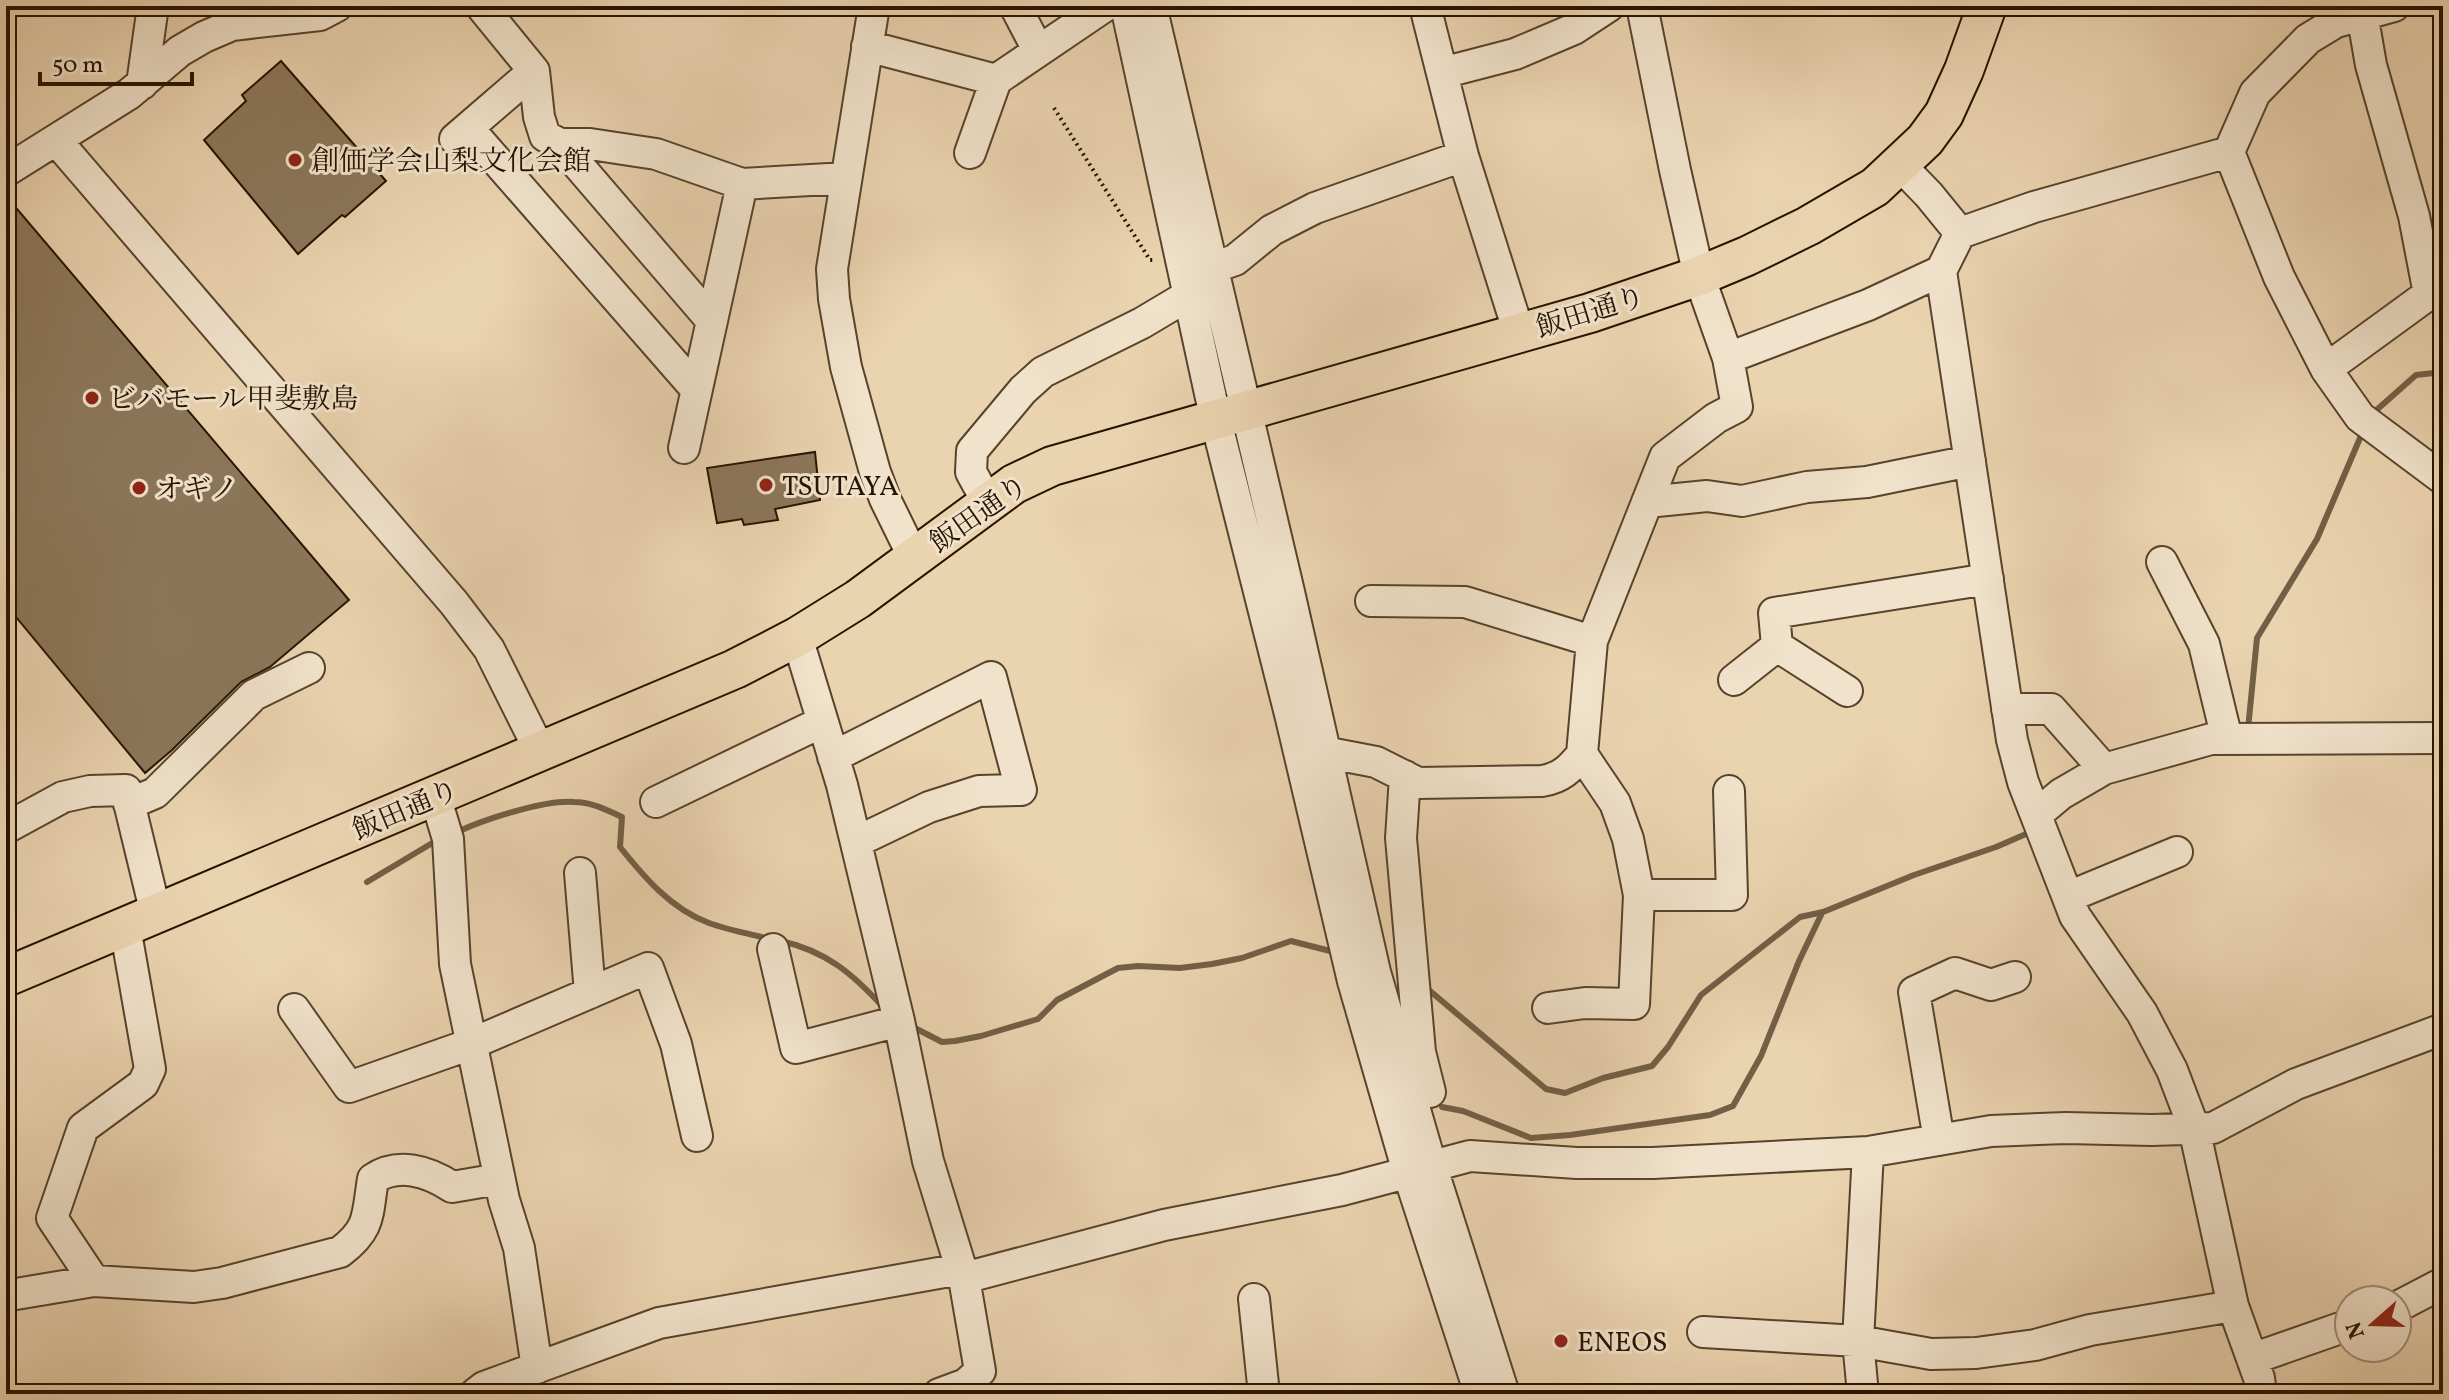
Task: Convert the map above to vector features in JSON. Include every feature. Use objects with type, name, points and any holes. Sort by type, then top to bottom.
[{"type":"main road","name":"飯田通り","points":[[6,977],[735,669],[797,637],[858,599],[1014,484],[1052,466],[1590,313],[1699,276],[1747,256],[1875,187],[1925,140],[1944,114],[1987,6]]},
{"type":"street","points":[[142,84],[153,6]]},
{"type":"street","points":[[6,171],[129,94],[180,51],[218,31],[232,25],[320,15],[337,6]]},
{"type":"street","points":[[481,6],[534,71],[539,117],[545,136],[560,144],[712,321]]},
{"type":"street","points":[[874,6],[832,269],[846,367],[875,472],[914,558]]},
{"type":"street","points":[[1015,6],[1038,50]]},
{"type":"street","points":[[970,153],[996,80],[1105,6]]},
{"type":"street","points":[[1126,6],[1189,295],[1289,592],[1375,972],[1430,1166],[1504,1394]]},
{"type":"street","points":[[1151,6],[1212,268],[1230,416],[1291,718],[1353,981],[1430,1166]]},
{"type":"street","points":[[1425,6],[1463,156],[1519,333]]},
{"type":"street","points":[[1442,73],[1515,54],[1574,29],[1609,6]]},
{"type":"street","points":[[1325,754],[1376,762],[1418,783],[1542,781],[1556,779],[1571,768],[1582,754],[1592,641],[1665,457],[1716,418],[1737,407],[1728,358],[1699,276],[1642,6]]},
{"type":"street","points":[[2394,6],[2342,14],[2308,39],[2255,93],[2229,152],[2279,277],[2326,369],[2360,417],[2443,479]]},
{"type":"street","points":[[2326,369],[2436,295],[2371,65],[2342,14]]},
{"type":"street","points":[[867,46],[996,80]]},
{"type":"street","points":[[534,71],[461,133],[696,389]]},
{"type":"street","points":[[56,140],[454,603],[489,649],[540,751]]},
{"type":"street","points":[[560,144],[590,144],[656,154],[742,184],[846,178]]},
{"type":"street","points":[[2229,152],[2034,207],[1960,233],[1941,271],[2007,709],[2023,782],[2075,916],[2142,1013],[2172,1070],[2194,1128],[2233,1306],[2259,1378],[2261,1394]]},
{"type":"street","points":[[1212,268],[1235,260],[1272,230],[1315,208],[1463,156]]},
{"type":"street","points":[[1900,165],[1960,233]]},
{"type":"street","points":[[684,448],[742,184]]},
{"type":"street","points":[[1728,358],[1868,305],[1941,271]]},
{"type":"street","points":[[988,503],[971,472],[972,451],[1023,390],[1043,372],[1142,323],[1189,295]]},
{"type":"street","points":[[1647,502],[1707,496],[1742,501],[1807,487],[1867,482],[1970,461]]},
{"type":"street","points":[[2162,562],[2204,644],[2227,739]]},
{"type":"street","points":[[1777,646],[1774,613],[1988,579]]},
{"type":"street","points":[[1371,601],[1465,602],[1592,641]]},
{"type":"street","points":[[797,637],[856,842],[899,1021],[928,1161],[963,1274],[980,1371],[966,1384],[939,1394]]},
{"type":"street","points":[[1734,680],[1777,646]]},
{"type":"street","points":[[1777,646],[1847,691]]},
{"type":"street","points":[[129,804],[155,793],[254,695],[309,668]]},
{"type":"street","points":[[833,757],[991,677],[1021,790],[979,791],[942,803],[856,842]]},
{"type":"street","points":[[2007,709],[2051,709],[2104,769]]},
{"type":"street","points":[[656,802],[822,722]]},
{"type":"street","points":[[2036,815],[2061,794],[2104,769],[2211,739],[2443,738]]},
{"type":"street","points":[[1548,1008],[1585,1003],[1634,1004],[1639,895],[1628,839],[1615,803],[1582,754]]},
{"type":"street","points":[[1405,776],[1401,838],[1430,1166],[1480,1394]]},
{"type":"street","points":[[6,828],[63,797],[90,791],[126,790],[140,920],[150,1069],[143,1084],[83,1128],[52,1218],[94,1281]]},
{"type":"street","points":[[1639,895],[1732,895],[1729,791]]},
{"type":"street","points":[[435,796],[448,839],[455,964],[499,1179],[519,1248],[537,1368]]},
{"type":"street","points":[[2068,897],[2177,852]]},
{"type":"street","points":[[580,873],[590,993]]},
{"type":"street","points":[[773,949],[796,1048],[899,1021]]},
{"type":"street","points":[[294,1009],[349,1087],[471,1044],[648,968],[676,1044],[697,1136]]},
{"type":"street","points":[[1939,1140],[1914,992],[1955,973],[1991,985],[2015,977]]},
{"type":"street","points":[[475,1394],[484,1387],[659,1323],[963,1274],[1164,1225],[1342,1190],[1470,1156],[1577,1163],[1653,1163],[1868,1152],[1991,1131],[2213,1128],[2296,1084],[2443,1029]]},
{"type":"street","points":[[1863,1394],[1858,1341],[1868,1152]]},
{"type":"street","points":[[6,1298],[94,1281],[194,1287],[222,1283],[340,1252],[355,1241],[365,1228],[373,1179],[386,1170],[433,1174],[452,1187],[499,1179]]},
{"type":"street","points":[[2413,1299],[2443,1283]]},
{"type":"street","points":[[1254,1299],[1263,1394]]},
{"type":"street","points":[[1703,1332],[1858,1341],[1931,1354],[1976,1353],[2035,1345],[2090,1330],[2233,1306]]},
{"type":"street","points":[[2252,1359],[2333,1331]]},
{"type":"path","points":[[1054,108],[1150,260],[1182,259]]},
{"type":"building","name":"創価学会山梨文化会館","points":[[281,61],[386,181],[298,254],[204,140],[246,101],[242,95]]},
{"type":"building","name":"ビバモール甲斐敷島","points":[[6,196],[349,600],[270,667],[241,682],[145,773],[6,605]]},
{"type":"building","points":[[815,452],[820,500],[775,509],[778,520],[744,525],[742,519],[717,523],[707,468]]},
{"type":"waterway","points":[[2372,414],[2416,375],[2443,372]]},
{"type":"waterway","points":[[2248,729],[2257,638],[2317,539],[2363,431]]},
{"type":"waterway","points":[[457,832],[499,816],[547,804],[581,802],[599,807],[622,817],[620,847],[670,901],[709,923],[770,939]]},
{"type":"waterway","points":[[1423,985],[1546,1089],[1565,1093],[1603,1078],[1652,1066],[1701,995],[1800,917],[1823,912],[2033,831]]},
{"type":"waterway","points":[[367,882],[439,839]]},
{"type":"waterway","points":[[1442,1107],[1463,1111],[1531,1138],[1710,1115],[1733,1106],[1761,1056],[1822,913]]},
{"type":"waterway","points":[[781,941],[812,951],[838,965],[883,1007]]},
{"type":"waterway","points":[[909,1025],[942,1042],[955,1041],[1038,1019],[1057,1000],[1118,968],[1180,968],[1212,964],[1242,958],[1291,941],[1338,953]]},
{"type":"place","name":"創価学会山梨文化会館","points":[[295,160]]},
{"type":"place","name":"ビバモール甲斐敷島","points":[[92,398]]},
{"type":"place","name":"TSUTAYA","points":[[766,485]]},
{"type":"place","name":"オギノ","points":[[139,488]]},
{"type":"place","name":"ENEOS","points":[[1561,1341]]}]
